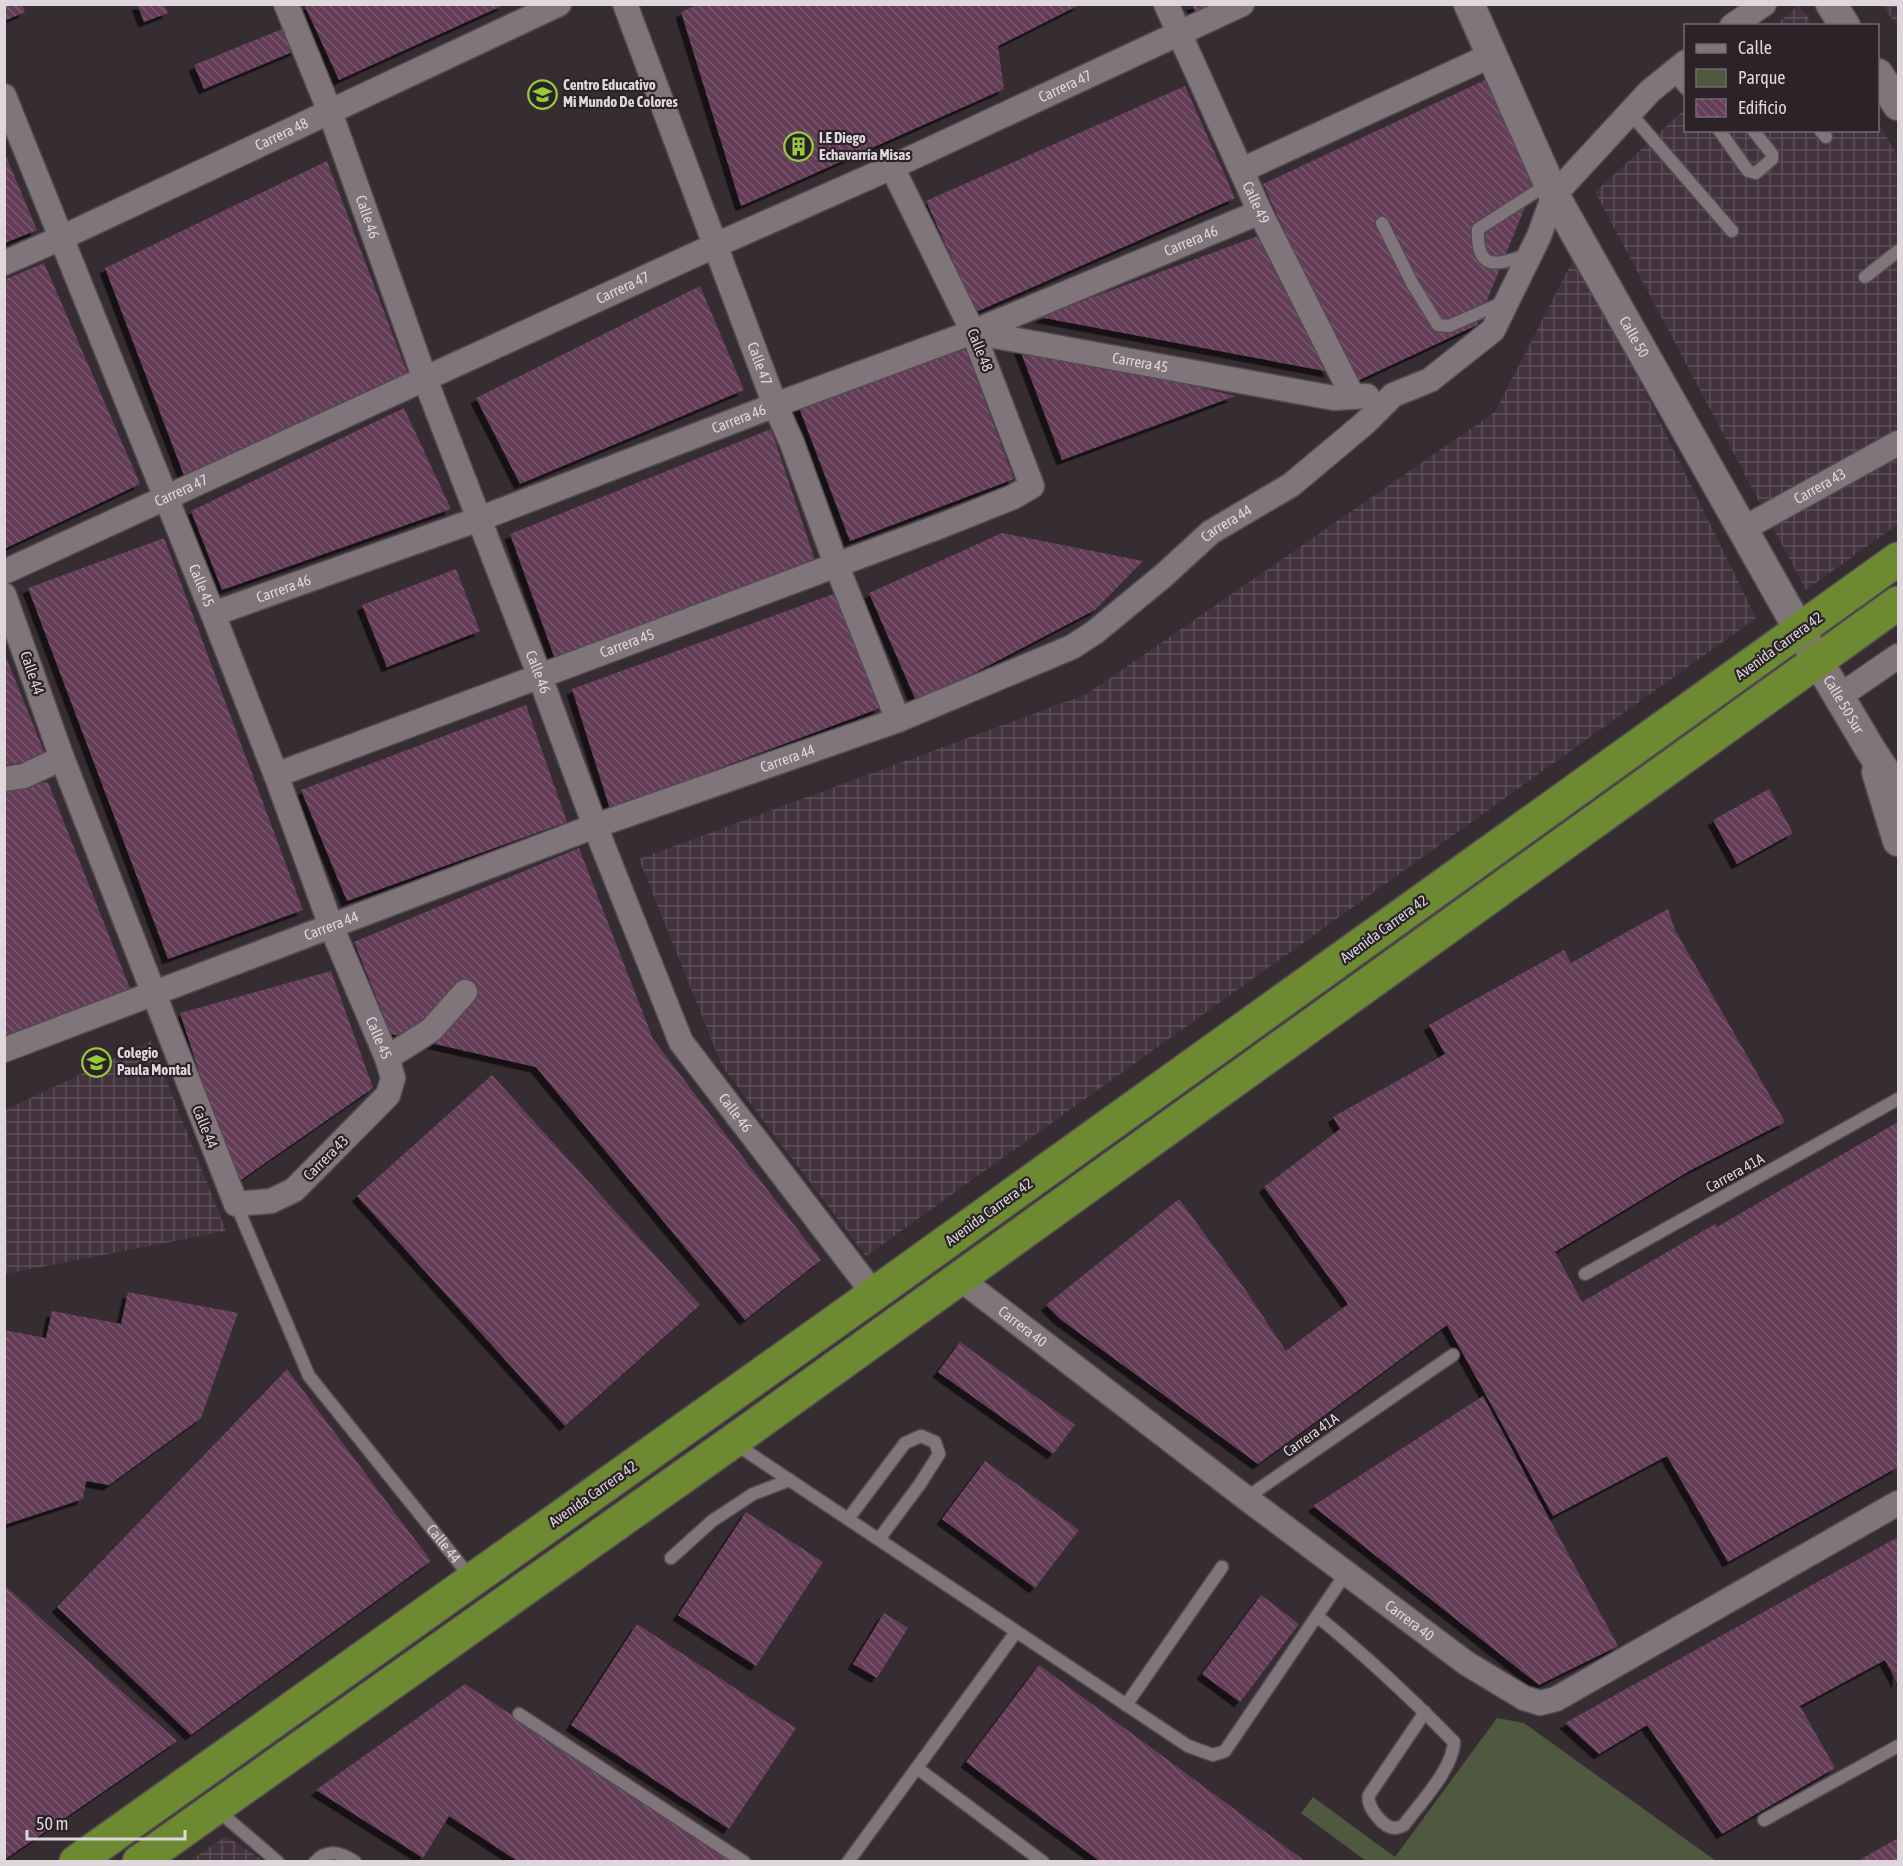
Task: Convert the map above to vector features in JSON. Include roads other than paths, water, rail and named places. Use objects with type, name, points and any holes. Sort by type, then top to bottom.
[{"type":"highway","name":"Avenida Carrera 42","points":[[76,1862],[700,1419],[1899,559]]},
{"type":"highway","points":[[149,1859],[216,1808],[834,1369],[1899,603]]},
{"type":"highway","points":[[700,1419],[834,1369]]},
{"type":"street","name":"Calle 46","points":[[286,4],[330,112],[425,379],[595,826],[681,1042],[874,1294]]},
{"type":"street","name":"Carrera 48","points":[[4,263],[559,4]]},
{"type":"street","name":"Calle 47","points":[[625,4],[836,564],[898,720]]},
{"type":"street","name":"Calle 49","points":[[1166,4],[1260,212],[1353,397]]},
{"type":"street","name":"Carrera 47","points":[[4,572],[1242,4]]},
{"type":"street","name":"Calle 50","points":[[1469,4],[1552,189],[1818,660]]},
{"type":"street","points":[[1735,24],[1764,4]]},
{"type":"street","points":[[1831,4],[1844,24]]},
{"type":"street","points":[[1242,170],[1492,55]]},
{"type":"street","points":[[1508,301],[1531,253],[1552,189],[1650,91],[1681,75]]},
{"type":"street","points":[[1879,75],[1899,105]]},
{"type":"street","name":"Calle 45","points":[[4,96],[167,498],[276,775],[331,926],[390,1068]]},
{"type":"street","name":"Calle 48","points":[[892,166],[973,332],[1032,486],[978,510]]},
{"type":"street","name":"Carrera 46","points":[[213,614],[479,519],[973,332],[1260,212]]},
{"type":"street","name":"Carrera 44","points":[[4,1050],[595,826],[898,720],[1072,647],[1088,637],[1163,576],[1211,532],[1291,485],[1365,423],[1393,395],[1430,380],[1493,330],[1508,301]]},
{"type":"street","name":"Carrera 45","points":[[973,332],[1334,398],[1393,395]]},
{"type":"street","name":"Carrera 43","points":[[1743,529],[1899,443]]},
{"type":"street","name":"Carrera 45","points":[[276,775],[978,510]]},
{"type":"street","name":"Calle 44","points":[[4,595],[62,758],[152,994],[236,1204]]},
{"type":"street","points":[[1839,696],[1899,656]]},
{"type":"street","name":"Calle 50 Sur","points":[[1818,660],[1870,749],[1899,792]]},
{"type":"street","name":"Calle 50 Sur","points":[[1870,749],[1899,841]]},
{"type":"street","points":[[4,779],[24,776],[62,758]]},
{"type":"street","points":[[390,1068],[431,1030],[465,993]]},
{"type":"street","name":"Carrera 43","points":[[236,1204],[271,1201],[294,1190],[388,1095],[390,1068]]},
{"type":"street","name":"Carrera 40","points":[[959,1278],[1466,1663],[1524,1698],[1540,1703],[1556,1699],[1899,1503]]},
{"type":"lane","points":[[1630,113],[1732,231]]},
{"type":"lane","points":[[1720,132],[1748,171],[1756,173],[1772,159],[1772,154],[1756,132]]},
{"type":"lane","points":[[1531,253],[1500,264],[1487,261],[1477,248],[1478,230],[1552,189]]},
{"type":"lane","points":[[1382,223],[1412,283],[1438,325],[1449,326],[1508,301]]},
{"type":"lane","points":[[1865,277],[1899,251]]},
{"type":"lane","name":"Carrera 41A","points":[[1585,1274],[1899,1099]]},
{"type":"lane","name":"Calle 44","points":[[236,1204],[309,1376],[473,1580]]},
{"type":"lane","name":"Carrera 41A","points":[[1246,1498],[1453,1355]]},
{"type":"lane","points":[[849,1519],[905,1443],[921,1436],[935,1442],[939,1454],[879,1539]]},
{"type":"lane","points":[[732,1442],[1188,1746],[1214,1755],[1225,1751],[1346,1573]]},
{"type":"lane","points":[[671,1558],[712,1521],[728,1510],[753,1494],[790,1480]]},
{"type":"lane","points":[[1126,1705],[1222,1567]]},
{"type":"lane","points":[[1317,1616],[1369,1658],[1425,1712],[1454,1742],[1454,1752],[1448,1765],[1404,1825],[1396,1828],[1388,1827],[1370,1809],[1367,1802],[1368,1795],[1425,1712]]},
{"type":"lane","points":[[848,1862],[1016,1632]]},
{"type":"lane","points":[[519,1713],[744,1862]]},
{"type":"lane","points":[[1764,1820],[1899,1746]]},
{"type":"lane","points":[[917,1768],[1043,1862]]},
{"type":"lane","points":[[216,1808],[278,1862]]},
{"type":"lane","points":[[315,1862],[331,1852],[344,1854],[355,1862]]},
{"type":"place","name":"Centro Educativo Mi Mundo De Colores","points":[[542,94]]},
{"type":"place","name":"I.E Diego Echavarría Misas","points":[[798,147]]},
{"type":"place","name":"Colegio Paula Montal","points":[[96,1062]]}]
